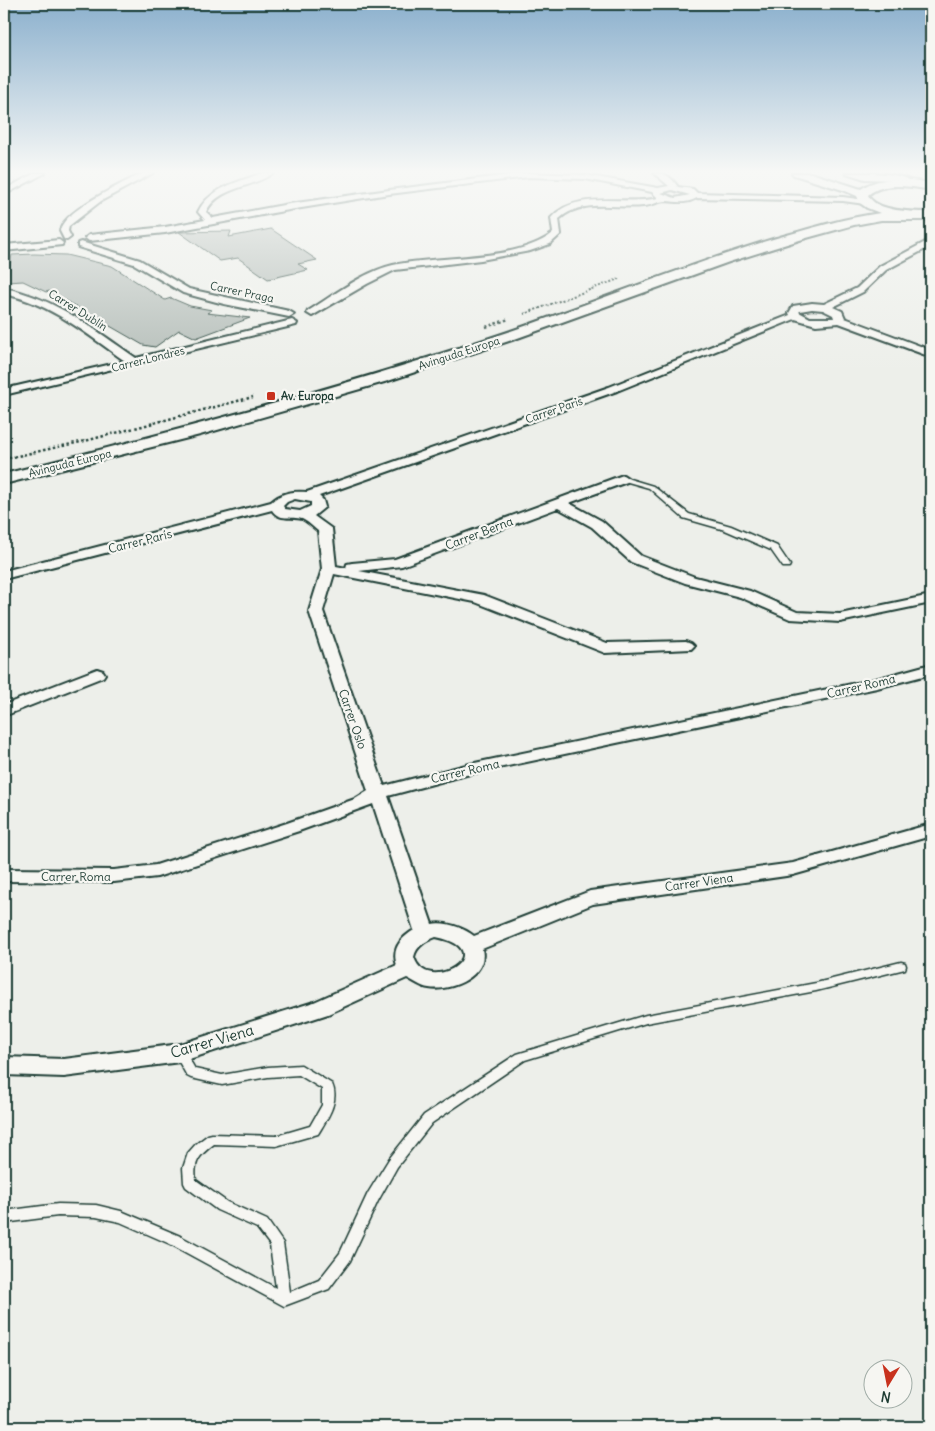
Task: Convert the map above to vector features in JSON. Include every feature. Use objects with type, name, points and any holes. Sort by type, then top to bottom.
[{"type":"main road","name":"Avinguda Europa","points":[[4,469],[251,406],[479,342],[668,268],[762,240]]},
{"type":"main road","name":"Avinguda Europa","points":[[4,479],[163,440],[283,407],[674,275],[789,240]]},
{"type":"street","points":[[4,248],[59,243],[67,246],[94,240]]},
{"type":"street","points":[[312,312],[392,269],[505,254],[550,240]]},
{"type":"street","name":"Carrer Praga","points":[[85,241],[93,250],[137,262],[186,291],[298,322],[300,312],[312,312]]},
{"type":"street","points":[[826,307],[860,290],[883,268],[931,242]]},
{"type":"street","name":"Carrer Dublín","points":[[4,291],[27,295],[42,302],[97,336],[134,362]]},
{"type":"street","points":[[826,307],[838,314],[840,320]]},
{"type":"street","name":"Carrer París","points":[[4,575],[276,506],[278,502],[288,497],[308,496],[613,389],[796,316],[794,311],[797,308],[826,307]]},
{"type":"street","points":[[298,322],[319,319],[319,315],[312,312]]},
{"type":"street","points":[[796,316],[812,322],[840,320],[931,354]]},
{"type":"street","name":"Carrer Londres","points":[[4,392],[298,322]]},
{"type":"street","name":"Carrer Berna","points":[[330,569],[397,564],[624,479]]},
{"type":"street","points":[[276,506],[284,514],[304,515],[318,507],[317,500],[308,496]]},
{"type":"street","points":[[559,503],[597,524],[636,559],[690,580],[745,594],[795,616],[840,618],[931,599]]},
{"type":"street","name":"Carrer Oslo","points":[[304,515],[325,530],[330,569],[316,611],[425,932]]},
{"type":"street","points":[[330,569],[479,598],[605,648],[686,646]]},
{"type":"street","name":"Carrer Roma","points":[[4,875],[114,876],[157,870],[293,827],[361,803],[378,793],[470,769],[877,683],[931,669]]},
{"type":"street","points":[[4,712],[97,674]]},
{"type":"street","name":"Carrer Viena","points":[[471,945],[590,898],[793,869],[931,830]]},
{"type":"street","points":[[447,930],[465,938],[471,945],[474,953],[472,962],[459,976],[449,979],[426,979],[409,968],[405,960],[405,951],[409,943],[416,936],[425,932],[447,930]]},
{"type":"street","name":"Carrer Viena","points":[[4,1066],[64,1068],[180,1053],[321,1008],[409,968]]},
{"type":"lane","points":[[624,479],[651,487],[686,516],[728,528],[774,548],[786,565]]},
{"type":"lane","points":[[284,1300],[324,1284],[345,1257],[373,1197],[393,1162],[428,1119],[521,1057],[646,1019],[816,987],[901,966]]},
{"type":"lane","points":[[180,1053],[192,1073],[208,1078],[222,1080],[268,1072],[301,1070],[328,1087],[328,1105],[314,1130],[276,1141],[212,1139],[198,1149],[190,1161],[188,1171],[190,1183],[222,1206],[262,1224],[276,1244],[284,1300]]},
{"type":"lane","points":[[4,1217],[58,1210],[96,1210],[120,1217],[175,1240],[284,1300]]},
{"type":"path","points":[[521,315],[622,278]]},
{"type":"path","points":[[484,327],[512,318]]},
{"type":"path","points":[[4,459],[85,441],[253,397]]},
{"type":"building","points":[[190,240],[287,240],[317,260],[298,264],[308,270],[268,279],[238,258],[220,261]]},
{"type":"building","points":[[12,255],[66,255],[112,266],[165,300],[171,298],[190,306],[212,310],[207,313],[250,318],[196,338],[179,330],[155,347],[143,345],[49,291],[46,292],[23,281],[7,282]]},
{"type":"place","name":"Av. Europa","points":[[271,396]]}]
